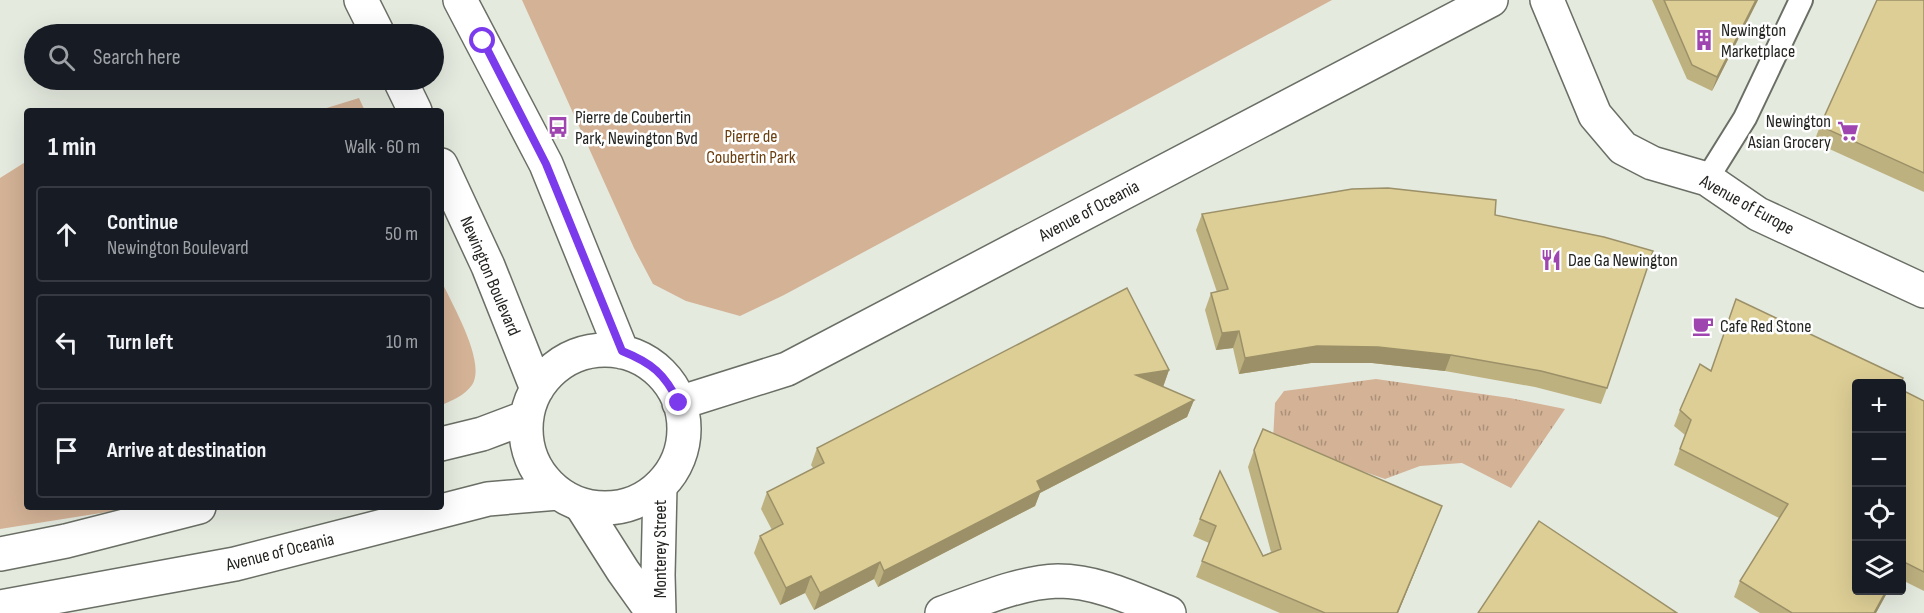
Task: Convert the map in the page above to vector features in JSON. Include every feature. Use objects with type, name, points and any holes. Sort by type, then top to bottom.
[{"type":"street","points":[[361,0],[373,24]]},
{"type":"street","points":[[460,0],[546,164],[622,351]]},
{"type":"street","name":"Avenue of Oceania","points":[[679,403],[787,369],[1491,0]]},
{"type":"street","name":"Avenue of Europe","points":[[1547,0],[1595,115],[1623,148],[1652,163],[1707,179],[1758,214],[1924,291]]},
{"type":"street","points":[[405,90],[414,108]]},
{"type":"street","name":"Newington Boulevard","points":[[444,171],[488,266],[532,403]]},
{"type":"street","points":[[597,350],[622,351],[640,358],[657,370],[670,385],[679,403],[683,420],[683,438],[679,456],[671,472],[660,486],[643,498],[623,506],[602,509],[570,499],[547,484],[531,459],[526,431],[532,403],[552,369],[573,356],[597,350]]},
{"type":"street","points":[[444,443],[482,434],[532,403]]},
{"type":"street","name":"Monterey Street","points":[[659,613],[660,486]]},
{"type":"street","name":"Avenue of Oceania","points":[[0,606],[235,564],[488,499],[570,499]]},
{"type":"street","name":"Monterey Street","points":[[570,499],[653,613]]},
{"type":"street","points":[[0,554],[66,541],[187,510]]},
{"type":"street","points":[[942,613],[1027,585],[1058,581],[1088,584],[1170,613]]},
{"type":"lane","points":[[1707,179],[1745,118],[1801,0]]},
{"type":"green space","name":"Pierre de Coubertin Park","points":[[522,0],[1332,0],[784,295],[740,316],[686,301],[653,284],[634,248]]},
{"type":"green space","points":[[359,98],[364,108],[327,108]]},
{"type":"green space","points":[[24,163],[24,510],[120,510],[0,529],[0,178]]},
{"type":"green space","points":[[444,286],[466,332],[475,362],[472,385],[454,400],[444,404]]},
{"type":"green space","points":[[1376,379],[1510,398],[1565,409],[1511,488],[1462,463],[1420,466],[1385,479],[1273,440],[1275,403],[1284,391]]},
{"type":"building","name":"Newington Marketplace","points":[[1664,0],[1756,0],[1717,77],[1692,65]]},
{"type":"building","points":[[1877,0],[1924,0],[1924,173],[1820,126]]},
{"type":"building","points":[[1388,188],[1496,200],[1495,215],[1604,237],[1653,251],[1607,388],[1541,371],[1451,355],[1378,347],[1317,346],[1245,358],[1239,331],[1222,333],[1211,293],[1228,289],[1202,214],[1352,189]]},
{"type":"building","points":[[1127,288],[1169,370],[1136,375],[1194,400],[1037,481],[1041,490],[884,571],[880,562],[820,593],[811,576],[786,588],[760,536],[783,524],[767,492],[824,463],[817,448]]},
{"type":"building","points":[[1736,299],[1903,378],[1852,379],[1852,595],[1884,595],[1874,613],[1792,613],[1740,581],[1788,504],[1680,449],[1691,420],[1680,410],[1700,364],[1711,371]]},
{"type":"building","points":[[1906,392],[1924,401],[1924,572],[1906,563]]},
{"type":"building","points":[[1263,429],[1442,506],[1397,613],[1325,613],[1202,561],[1216,526],[1200,519],[1220,471],[1263,556],[1281,549],[1254,450]]},
{"type":"building","points":[[1539,521],[1677,613],[1478,613]]},
{"type":"place","name":"Newington Marketplace","points":[[1704,40]]},
{"type":"place","name":"Pierre de Coubertin Park, Newington Bvd","points":[[558,127]]},
{"type":"place","name":"Newington Asian Grocery","points":[[1848,131]]},
{"type":"place","name":"Dae Ga Newington","points":[[1551,260]]},
{"type":"place","name":"Cafe Red Stone","points":[[1703,326]]},
{"type":"route","points":[[483,41],[546,164],[622,351],[640,358],[657,370],[670,385],[679,403]]}]
